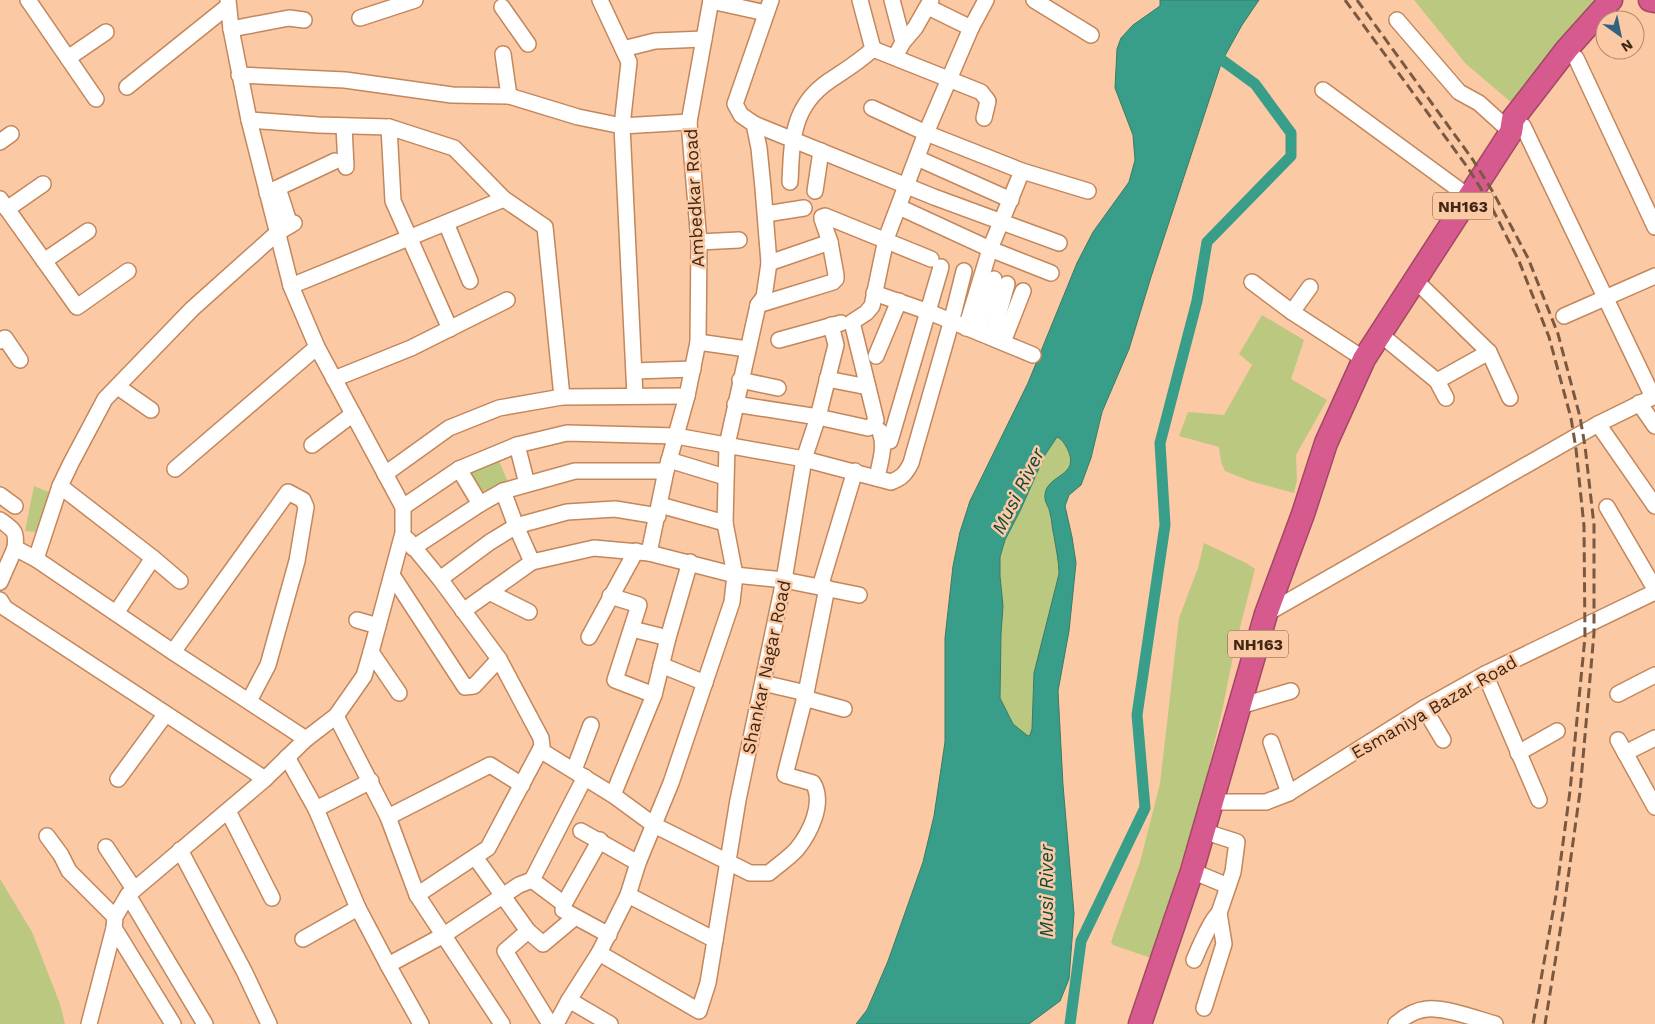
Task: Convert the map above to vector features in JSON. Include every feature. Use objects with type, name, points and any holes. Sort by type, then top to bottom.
[{"type":"highway","name":"NH163","points":[[1517,129],[1513,119],[1568,49],[1611,0]]},
{"type":"highway","points":[[1617,10],[1626,0]]},
{"type":"highway","points":[[1650,0],[1655,1]]},
{"type":"highway","name":"NH163","points":[[1140,1024],[1192,871],[1266,614],[1326,443],[1364,359],[1469,197],[1517,129],[1595,36]]},
{"type":"street","points":[[28,0],[96,99]]},
{"type":"street","points":[[360,18],[415,0]]},
{"type":"street","points":[[600,0],[629,62],[622,126],[635,396]]},
{"type":"street","points":[[711,0],[769,7],[735,104],[741,115],[754,124],[1059,244]]},
{"type":"street","name":"Ambedkar Road","points":[[589,637],[610,596],[643,552],[659,510],[668,465],[693,369],[698,342],[699,242],[689,122],[711,0]]},
{"type":"street","points":[[860,0],[872,49]]},
{"type":"street","points":[[892,0],[902,42]]},
{"type":"street","points":[[779,340],[831,325],[852,322],[866,313],[872,306],[886,240],[926,133],[986,0]]},
{"type":"street","points":[[1034,0],[1091,35]]},
{"type":"street","points":[[504,2],[528,44]]},
{"type":"street","points":[[90,1024],[115,923],[131,892],[265,779],[306,739],[336,716],[364,676],[403,533],[403,507],[317,347],[291,286],[277,233],[272,191],[249,120],[239,75],[228,3]]},
{"type":"street","points":[[128,87],[228,3]]},
{"type":"street","points":[[895,57],[902,42],[915,28],[930,3],[972,28]]},
{"type":"street","points":[[231,29],[289,18],[304,20]]},
{"type":"street","points":[[1397,20],[1459,92],[1517,129],[1605,298],[1649,399],[1655,426]]},
{"type":"street","points":[[68,58],[106,32]]},
{"type":"street","points":[[623,49],[656,40],[704,38]]},
{"type":"street","points":[[872,49],[981,92],[988,101],[984,118]]},
{"type":"street","points":[[790,182],[792,138],[801,111],[810,98],[826,83],[860,61],[872,49]]},
{"type":"street","points":[[503,54],[508,96]]},
{"type":"street","points":[[1576,58],[1655,227]]},
{"type":"street","points":[[239,75],[345,80],[452,95],[508,96],[578,118],[622,126],[689,122]]},
{"type":"street","points":[[1323,90],[1469,197]]},
{"type":"street","points":[[872,108],[926,133],[1022,171],[1088,191]]},
{"type":"street","points":[[249,120],[389,127],[454,148],[504,199],[545,227],[562,397]]},
{"type":"street","points":[[556,1024],[568,1000],[599,953],[628,895],[638,863],[671,783],[732,602],[735,574],[725,523],[727,445],[758,305],[764,297],[768,263],[766,214],[759,148],[754,124]]},
{"type":"street","points":[[272,191],[341,164],[344,126]]},
{"type":"street","points":[[389,127],[393,200],[450,329]]},
{"type":"street","points":[[816,191],[821,151]]},
{"type":"street","points":[[917,158],[1011,200]]},
{"type":"street","points":[[985,335],[995,279],[990,249],[1022,171]]},
{"type":"street","points":[[43,184],[4,204],[77,307],[128,272]]},
{"type":"street","points":[[36,559],[60,486],[105,400],[192,309],[277,233],[292,224],[272,191]]},
{"type":"street","points":[[291,286],[504,199]]},
{"type":"street","points":[[899,207],[990,249],[1051,272]]},
{"type":"street","points":[[766,214],[804,208]]},
{"type":"street","points":[[758,305],[833,282],[836,279],[830,242],[822,219],[825,216],[886,240],[936,263],[928,312],[890,440]]},
{"type":"street","points":[[446,223],[470,281]]},
{"type":"street","points":[[44,261],[88,231]]},
{"type":"street","points":[[699,242],[739,240]]},
{"type":"street","points":[[768,263],[830,242]]},
{"type":"street","points":[[403,507],[459,469],[517,445],[567,433],[676,436],[804,459],[891,482],[899,479],[906,473],[911,463],[964,271]]},
{"type":"street","points":[[1564,316],[1655,276]]},
{"type":"street","points":[[985,335],[1026,292],[995,279]]},
{"type":"street","points":[[985,335],[995,279]]},
{"type":"street","points":[[1414,280],[1490,352],[1510,398]]},
{"type":"street","points":[[1252,282],[1292,312],[1364,359]]},
{"type":"street","points":[[1292,312],[1310,287]]},
{"type":"street","points":[[874,293],[928,312],[1033,355]]},
{"type":"street","points":[[334,379],[411,348],[507,300]]},
{"type":"street","points":[[876,356],[899,301]]},
{"type":"street","points":[[735,404],[818,417],[868,428],[874,424],[876,420],[852,322]]},
{"type":"street","name":"Shankar Nagar Road","points":[[599,953],[699,1012],[708,983],[738,800],[784,580],[804,459],[818,417],[836,345],[831,325]]},
{"type":"street","points":[[1380,334],[1437,381],[1446,398]]},
{"type":"street","points":[[0,341],[4,338],[20,360]]},
{"type":"street","points":[[698,342],[747,349]]},
{"type":"street","points":[[175,469],[317,347]]},
{"type":"street","points":[[1437,381],[1490,352]]},
{"type":"street","points":[[634,371],[693,369]]},
{"type":"street","points":[[827,379],[868,387]]},
{"type":"street","points":[[740,380],[778,388]]},
{"type":"street","points":[[118,387],[152,410]]},
{"type":"street","points":[[385,474],[449,428],[499,408],[562,397],[687,396]]},
{"type":"street","points":[[1266,614],[1598,424],[1649,399]]},
{"type":"street","points":[[312,445],[353,414]]},
{"type":"street","points":[[874,424],[884,442],[877,478]]},
{"type":"street","points":[[1598,424],[1655,506]]},
{"type":"street","points":[[517,445],[527,484]]},
{"type":"street","points":[[414,548],[503,491],[574,471],[668,465],[725,477]]},
{"type":"street","points":[[459,469],[480,504]]},
{"type":"street","points":[[540,750],[614,795],[654,825],[750,873],[770,873],[797,849],[814,822],[818,800],[817,791],[813,784],[785,775],[805,696],[824,587],[854,471]]},
{"type":"street","points":[[60,486],[180,581]]},
{"type":"street","points":[[503,491],[532,562]]},
{"type":"street","points":[[173,652],[288,492],[303,500],[306,507],[297,561],[268,665],[249,701]]},
{"type":"street","points":[[0,496],[15,506]]},
{"type":"street","points":[[1606,507],[1655,591]]},
{"type":"street","points":[[440,579],[490,542],[516,526],[567,512],[659,510],[725,523]]},
{"type":"street","points":[[0,520],[12,528],[17,536],[15,548],[0,582]]},
{"type":"street","points":[[403,533],[440,579],[498,659],[541,738],[542,746],[488,848],[417,895]]},
{"type":"street","points":[[15,548],[36,559],[306,739]]},
{"type":"street","points":[[463,611],[532,562],[594,548],[643,552],[735,574],[784,580],[859,595]]},
{"type":"street","points":[[116,613],[153,558]]},
{"type":"street","points":[[614,795],[654,695],[690,562]]},
{"type":"street","points":[[392,575],[465,687],[474,686],[498,659]]},
{"type":"street","name":"Esmaniya Bazar Road","points":[[1211,802],[1266,802],[1289,793],[1424,708],[1485,674],[1655,591]]},
{"type":"street","points":[[489,592],[529,612]]},
{"type":"street","points":[[610,596],[639,605],[615,680],[654,695]]},
{"type":"street","points":[[0,600],[6,608],[165,715],[265,779]]},
{"type":"street","points":[[357,620],[378,626]]},
{"type":"street","points":[[632,629],[668,638]]},
{"type":"street","points":[[371,652],[399,693]]},
{"type":"street","points":[[661,665],[705,683]]},
{"type":"street","points":[[1485,674],[1539,800]]},
{"type":"street","points":[[1618,694],[1655,675]]},
{"type":"street","points":[[763,683],[844,709]]},
{"type":"street","points":[[1240,706],[1291,691]]},
{"type":"street","points":[[1424,708],[1443,740]]},
{"type":"street","points":[[118,779],[165,715]]},
{"type":"street","points":[[336,716],[388,817],[417,895],[502,1024]]},
{"type":"street","points":[[388,965],[444,935],[519,886],[532,880],[580,774],[591,725]]},
{"type":"street","points":[[1518,753],[1557,732]]},
{"type":"street","points":[[1655,738],[1622,746],[1655,807]]},
{"type":"street","points":[[1271,742],[1289,793]]},
{"type":"street","points":[[287,757],[316,809],[358,908],[388,965],[414,1022]]},
{"type":"street","points":[[388,817],[490,765],[522,785]]},
{"type":"street","points":[[316,809],[371,781]]},
{"type":"street","points":[[228,811],[272,898]]},
{"type":"street","points":[[581,831],[638,863]]},
{"type":"street","points":[[1203,831],[1237,842],[1233,872],[1219,913],[1224,944],[1204,1008]]},
{"type":"street","points":[[47,836],[61,855],[69,871],[115,923],[173,1024]]},
{"type":"street","points":[[600,840],[562,908],[564,912],[574,918],[609,935]]},
{"type":"street","points":[[106,847],[204,1024]]},
{"type":"street","points":[[180,850],[244,971],[269,1024]]},
{"type":"street","points":[[475,857],[528,931],[543,944],[574,918]]},
{"type":"street","points":[[1192,871],[1228,886]]},
{"type":"street","points":[[532,880],[564,904]]},
{"type":"street","points":[[628,895],[716,940]]},
{"type":"street","points":[[302,939],[358,908]]},
{"type":"street","points":[[1194,960],[1215,916],[1219,913]]},
{"type":"street","points":[[528,931],[505,951],[550,1024]]},
{"type":"street","points":[[568,1000],[610,1024]]},
{"type":"street","points":[[1396,1024],[1408,1015],[1426,1008],[1446,1011],[1469,1020],[1495,1024]]},
{"type":"green space","points":[[1414,0],[1598,0],[1512,103],[1466,64]]},
{"type":"green space","points":[[1262,315],[1304,340],[1291,379],[1327,400],[1296,455],[1297,480],[1294,493],[1250,481],[1225,471],[1221,462],[1219,447],[1179,436],[1188,412],[1224,415],[1252,365],[1239,354]]},
{"type":"green space","points":[[1057,437],[1062,440],[1067,448],[1070,461],[1066,470],[1048,486],[1046,504],[1050,513],[1059,562],[1059,574],[1034,673],[1032,729],[1028,736],[1013,724],[1000,698],[1003,606],[1000,557],[1005,540],[1045,455]]},
{"type":"green space","points":[[498,459],[508,482],[479,493],[466,474]]},
{"type":"green space","points":[[34,486],[51,493],[39,532],[25,531]]},
{"type":"green space","points":[[1204,543],[1255,569],[1235,647],[1201,800],[1151,958],[1113,945],[1111,942],[1140,862],[1160,784],[1179,618],[1198,568]]},
{"type":"green space","points":[[0,879],[32,932],[60,1004],[65,1024],[0,1024]]},
{"type":"water","name":"Musi River","points":[[1160,0],[1259,0],[1242,25],[1222,61],[1129,349],[1102,412],[1091,458],[1081,485],[1069,495],[1065,506],[1076,563],[1069,631],[1058,691],[1063,785],[1074,914],[1069,979],[1060,1001],[1029,1024],[856,1024],[867,1010],[888,961],[923,862],[934,816],[945,742],[945,638],[953,566],[960,532],[970,501],[1028,383],[1077,263],[1093,232],[1129,182],[1135,160],[1133,135],[1115,88],[1117,49],[1121,38],[1133,25],[1160,6]],"holes":[[[1057,437],[1067,448],[1070,465],[1067,470],[1051,483],[1045,495],[1051,516],[1059,574],[1034,673],[1032,729],[1028,736],[1013,724],[1000,698],[1003,606],[1000,557],[1005,540],[1045,455]]]},
{"type":"waterway","points":[[1070,1024],[1081,941],[1145,808],[1137,715],[1165,525],[1160,443],[1197,301],[1207,242],[1291,156],[1291,133],[1255,84],[1211,52]]},
{"type":"railway","points":[[1345,0],[1468,168],[1488,200],[1519,261],[1549,337],[1571,418],[1584,526],[1585,637],[1570,791],[1556,895],[1533,1024]]},
{"type":"railway","points":[[1357,0],[1473,160],[1493,192],[1528,258],[1558,334],[1580,417],[1594,525],[1594,633],[1580,792],[1545,1024]]}]
